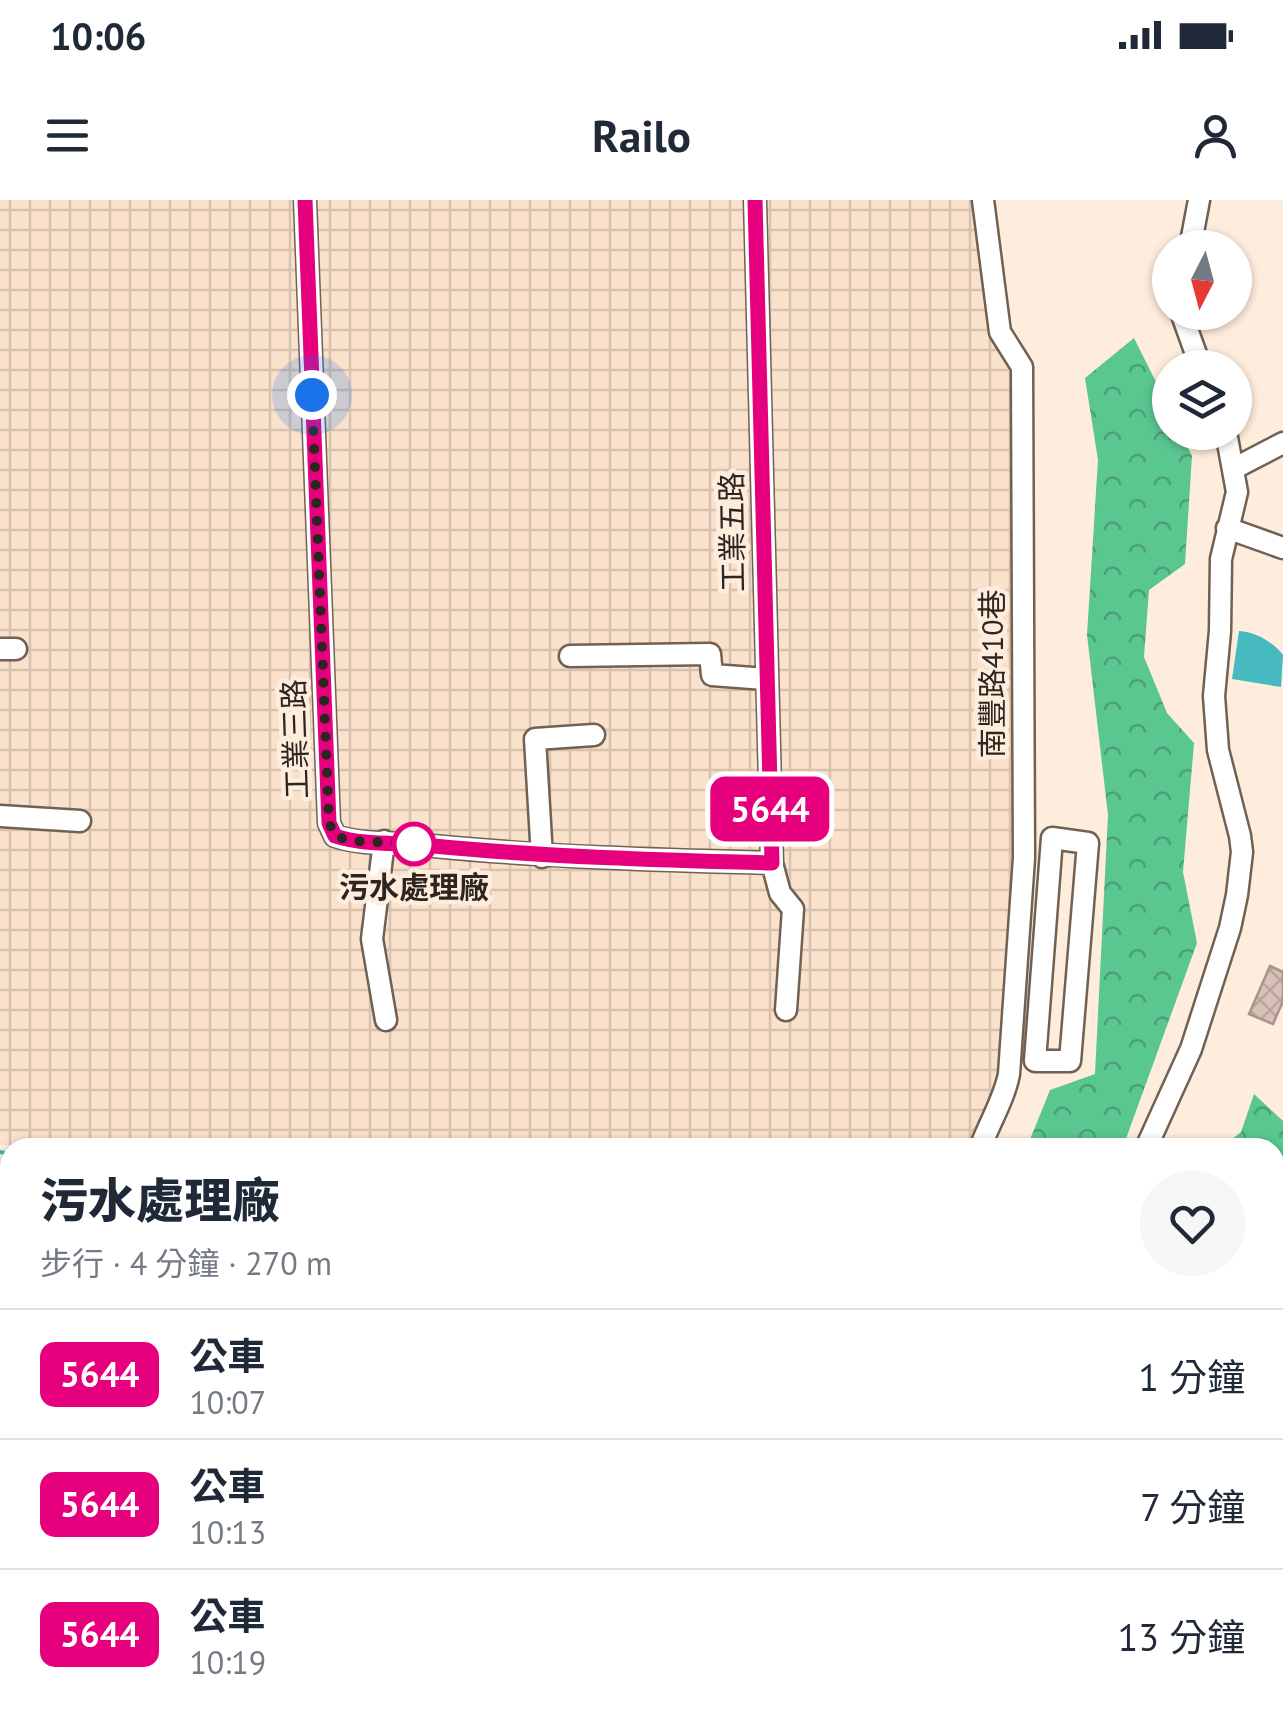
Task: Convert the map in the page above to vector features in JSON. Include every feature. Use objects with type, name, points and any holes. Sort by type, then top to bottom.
[{"type":"street","name":"工業三路","points":[[305,200],[329,823],[335,836],[351,841],[384,840],[542,856],[772,863]]},
{"type":"street","name":"工業五路","points":[[754,200],[772,863]]},
{"type":"street","name":"南豐路410巷","points":[[983,200],[1000,332],[1022,367],[1024,858],[1006,1092],[997,1103],[984,1138]]},
{"type":"street","points":[[1193,230],[1199,200]]},
{"type":"street","points":[[1233,469],[1283,443]]},
{"type":"street","points":[[1151,1138],[1191,1049],[1230,928],[1242,852],[1218,750],[1214,696],[1221,560],[1236,492],[1229,450]]},
{"type":"street","points":[[1226,528],[1283,548]]},
{"type":"street","points":[[570,656],[710,654],[712,675],[766,679]]},
{"type":"street","points":[[542,856],[535,740],[594,736]]},
{"type":"street","points":[[0,816],[80,821]]},
{"type":"street","points":[[1052,838],[1088,842],[1070,1061],[1035,1061],[1039,1006],[1052,838]]},
{"type":"street","points":[[384,840],[372,939],[386,1020]]},
{"type":"street","points":[[772,863],[780,893],[793,909],[786,1010]]},
{"type":"street","points":[[1014,1005],[1039,1006]]},
{"type":"street","points":[[999,1138],[1006,1092]]},
{"type":"shaded area","points":[[0,200],[976,200],[992,332],[1022,401],[1029,821],[1020,1078],[992,1138],[0,1138]]},
{"type":"green space","points":[[1134,338],[1152,374],[1152,450],[1189,450],[1192,456],[1185,564],[1149,590],[1144,657],[1167,713],[1194,743],[1183,872],[1197,943],[1126,1138],[1031,1138],[1050,1090],[1095,1074],[1108,815],[1087,635],[1098,460],[1085,378]]},
{"type":"green space","points":[[1254,1094],[1283,1121],[1283,1138],[1233,1138],[1241,1132]]},
{"type":"water","points":[[1239,631],[1264,639],[1283,655],[1281,687],[1232,679]]},
{"type":"building","points":[[1270,966],[1283,972],[1283,1001],[1273,1024],[1249,1014]]},
{"type":"bus line","name":"5644","points":[[305,200],[329,823],[335,836],[351,841],[384,840],[542,856],[772,863],[755,200]]},
{"type":"place","name":"污水處理廠","points":[[414,844]]},
{"type":"route","points":[[312,395],[329,823],[335,836],[351,841],[424,844],[414,844]]}]
